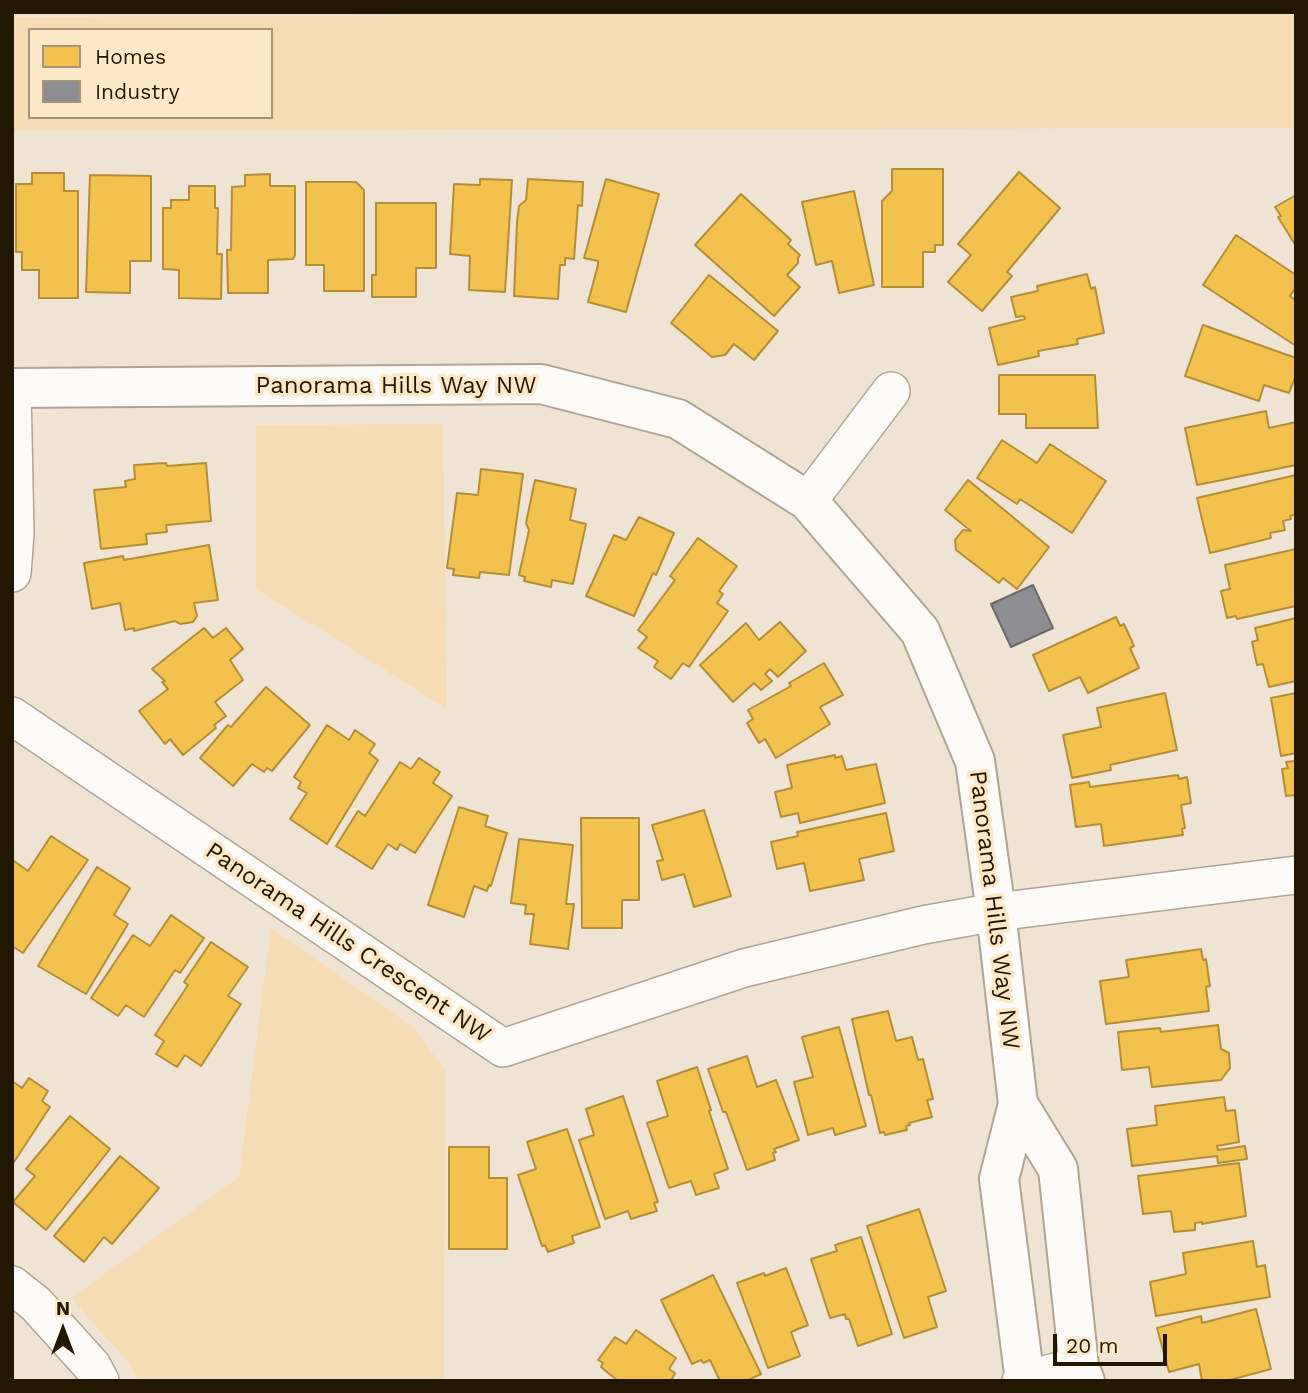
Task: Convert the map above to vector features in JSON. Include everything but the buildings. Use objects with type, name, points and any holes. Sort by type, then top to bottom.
[{"type":"street","name":"Panorama Hills Way NW","points":[[12,387],[541,384],[678,419],[808,501],[920,632],[975,761],[1018,1104],[999,1179],[1024,1380]]},
{"type":"street","points":[[12,387],[15,534],[12,573]]},
{"type":"street","points":[[808,501],[891,391]]},
{"type":"street","name":"Panorama Hills Crescent NW","points":[[12,716],[503,1048],[744,968],[923,925],[996,912]]},
{"type":"street","points":[[996,912],[1296,875]]},
{"type":"street","name":"Panorama Hills Way NW","points":[[1018,1104],[1058,1169],[1082,1373]]},
{"type":"street","points":[[12,1285],[36,1304],[92,1366],[100,1381]]},
{"type":"street","points":[[1024,1380],[1082,1373]]},
{"type":"shaded area","points":[[403,12],[1296,12],[1296,128],[12,131],[12,17],[395,15]]},
{"type":"shaded area","points":[[443,424],[447,709],[256,589],[256,425]]},
{"type":"shaded area","points":[[271,928],[414,1028],[445,1070],[444,1381],[139,1381],[126,1360],[71,1298],[239,1177]]}]
